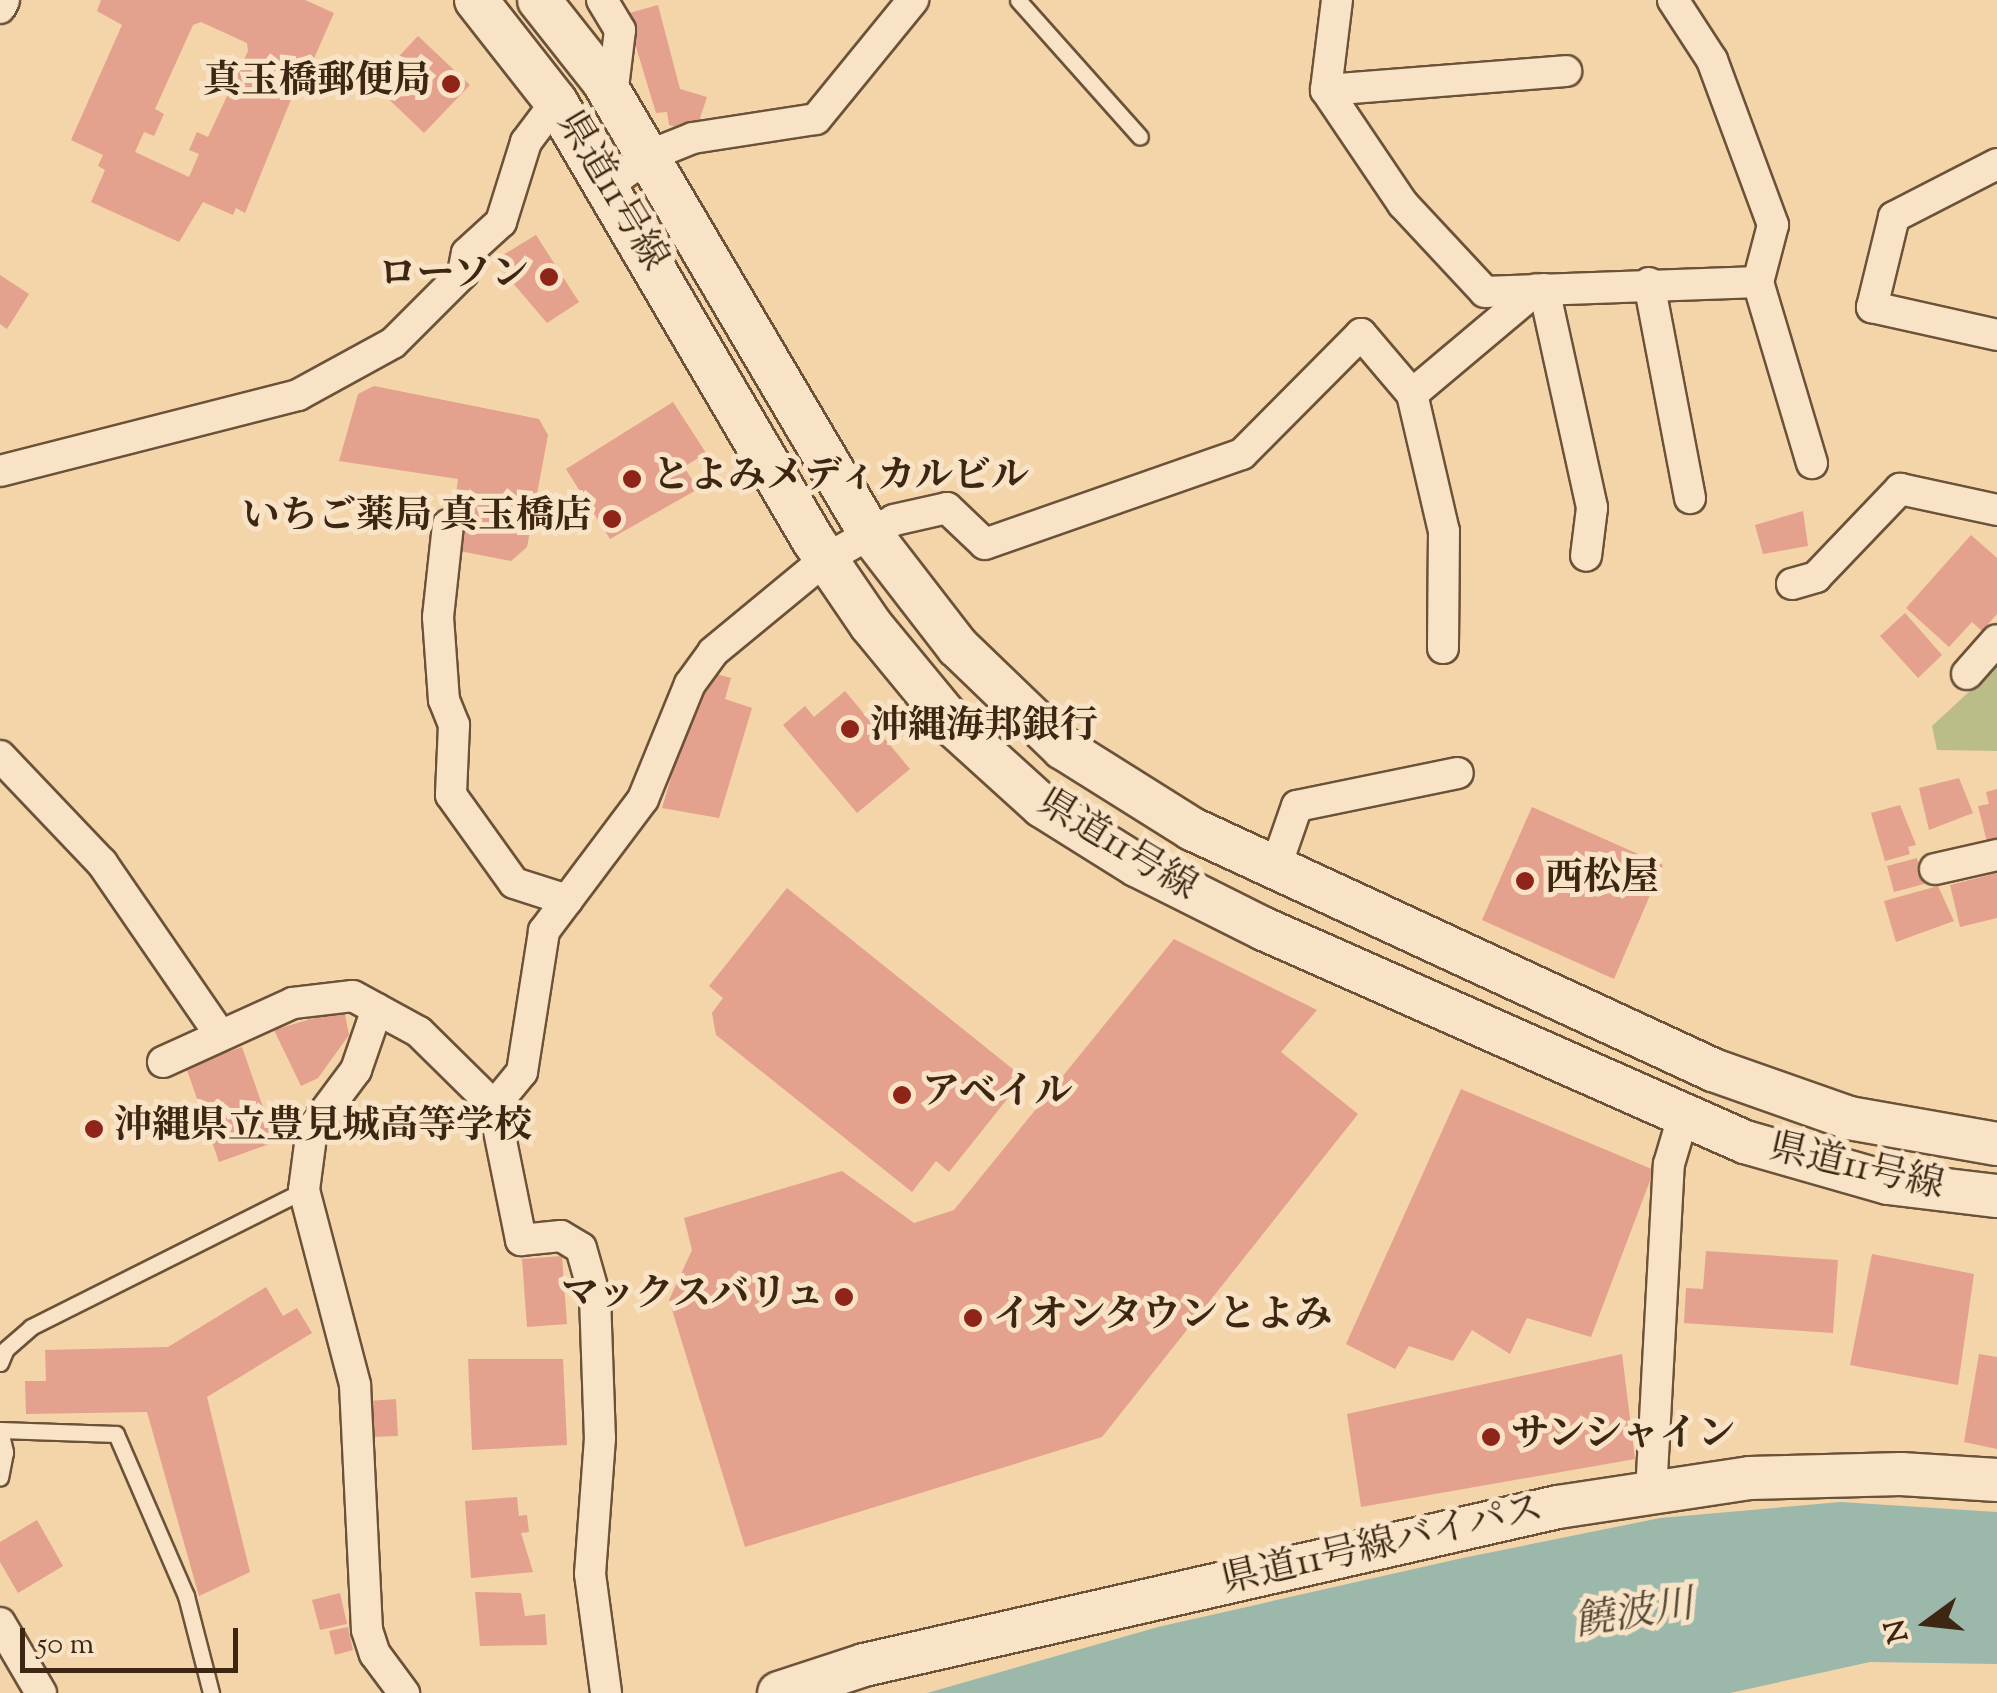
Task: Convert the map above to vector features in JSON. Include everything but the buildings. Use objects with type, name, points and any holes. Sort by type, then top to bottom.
[{"type":"main road","name":"県道11号線","points":[[476,0],[556,102],[608,184],[826,559],[955,727],[1071,827],[1264,930],[1684,1117],[1842,1172],[1997,1196]]},
{"type":"main road","name":"県道11号線","points":[[539,0],[612,96],[868,532],[958,647],[1063,748],[1175,820],[1275,869],[1797,1103],[1898,1130],[1997,1144]]},
{"type":"main road","name":"県道11号線バイパス","points":[[780,1693],[884,1660],[1558,1506],[1769,1478],[1901,1474],[1997,1480]]},
{"type":"street","points":[[0,8],[4,0]]},
{"type":"street","points":[[602,0],[620,30],[612,96]]},
{"type":"street","points":[[608,184],[648,156],[693,138],[816,118],[913,0]]},
{"type":"street","points":[[1337,0],[1326,90],[1403,204],[1485,292],[1758,282]]},
{"type":"street","points":[[1673,0],[1712,60],[1773,225],[1758,282],[1812,463]]},
{"type":"street","points":[[1326,90],[1566,70]]},
{"type":"street","points":[[0,471],[298,395],[393,343],[463,273],[468,253],[501,222],[526,142],[556,102]]},
{"type":"street","points":[[1997,164],[1894,217],[1872,307],[1997,335]]},
{"type":"street","points":[[1649,284],[1690,498]]},
{"type":"street","points":[[1412,394],[1541,289]]},
{"type":"street","points":[[1541,289],[1592,508],[1586,556]]},
{"type":"street","points":[[494,1106],[522,1072],[544,931],[643,799],[690,684],[713,652],[826,559],[868,532],[925,509],[947,508],[986,544],[1242,454],[1361,334],[1412,394],[1444,531],[1442,648]]},
{"type":"street","points":[[1792,584],[1816,577],[1900,489],[1997,510]]},
{"type":"street","points":[[448,526],[438,617],[444,700],[454,725],[451,795],[514,883],[567,900]]},
{"type":"street","points":[[1967,674],[1997,640]]},
{"type":"street","points":[[0,756],[102,863],[220,1035]]},
{"type":"street","points":[[1275,869],[1297,806],[1458,773]]},
{"type":"street","points":[[1935,868],[1997,854]]},
{"type":"street","points":[[163,1062],[293,1003],[353,996],[419,1032],[494,1106],[522,1240],[561,1236],[580,1248],[595,1297],[600,1438],[590,1574],[606,1693]]},
{"type":"street","points":[[376,1009],[356,1070],[312,1129],[304,1190],[355,1386],[367,1630],[375,1654],[404,1693]]},
{"type":"street","points":[[1651,1493],[1668,1164],[1684,1117]]},
{"type":"street","points":[[0,1623],[40,1693]]},
{"type":"lane","points":[[1018,0],[1140,137]]},
{"type":"lane","points":[[0,1363],[6,1348],[31,1327],[304,1190]]},
{"type":"lane","points":[[0,1478],[5,1452],[0,1430],[116,1434],[186,1596],[211,1693]]},
{"type":"green space","points":[[1997,666],[1997,751],[1937,750],[1932,726]]},
{"type":"water","name":"饒波川","points":[[1841,1502],[1997,1512],[1997,1664],[1870,1662],[1730,1693],[927,1693],[1158,1627],[1458,1559],[1660,1518]]},
{"type":"place","name":"真玉橋郵便局","points":[[451,84]]},
{"type":"place","name":"ローソン","points":[[549,277]]},
{"type":"place","name":"とよみメディカルビル","points":[[632,479]]},
{"type":"place","name":"いちご薬局 真玉橋店","points":[[612,519]]},
{"type":"place","name":"沖縄海邦銀行","points":[[850,729]]},
{"type":"place","name":"西松屋","points":[[1525,881]]},
{"type":"place","name":"アベイル","points":[[902,1095]]},
{"type":"place","name":"沖縄県立豊見城高等学校","points":[[94,1129]]},
{"type":"place","name":"マックスバリュ","points":[[844,1297]]},
{"type":"place","name":"イオンタウンとよみ","points":[[973,1318]]},
{"type":"place","name":"サンシャイン","points":[[1491,1437]]}]
